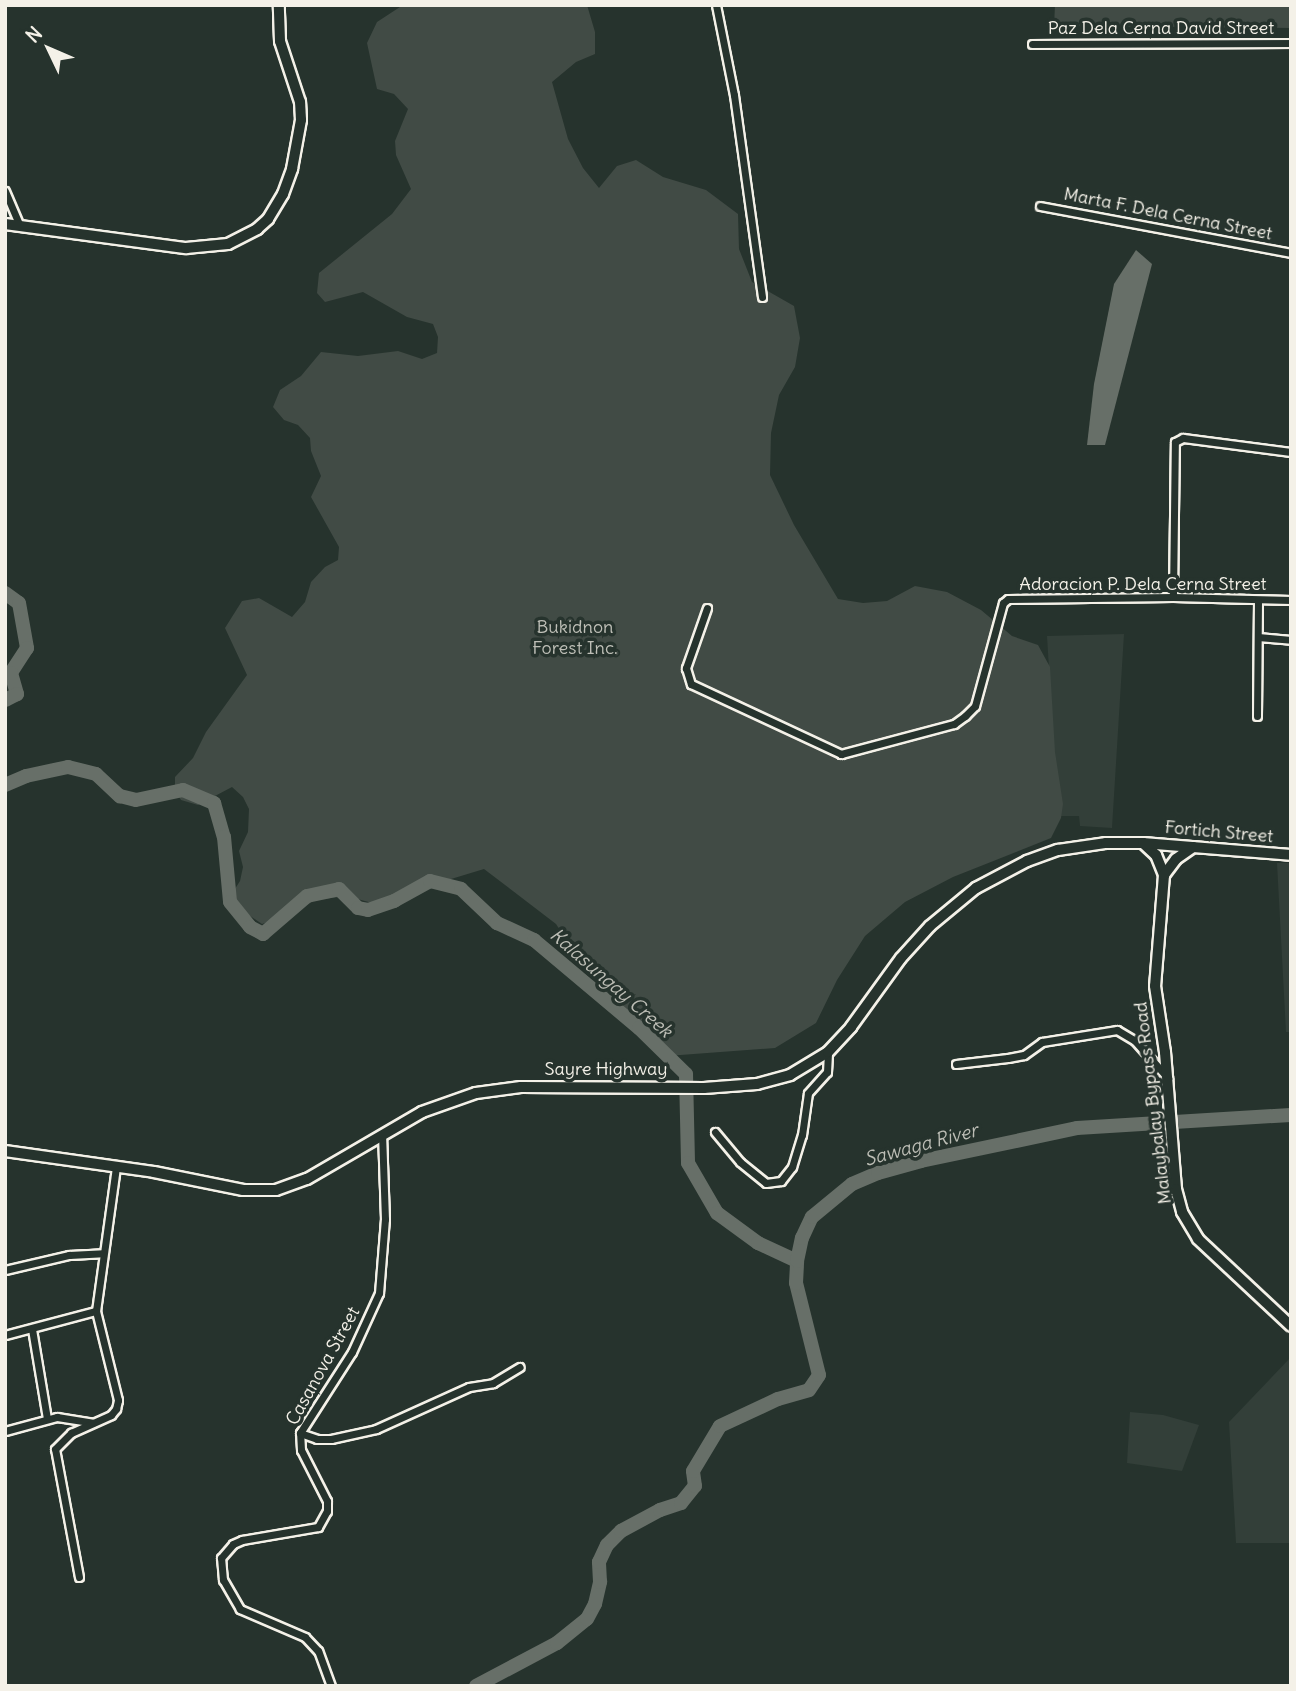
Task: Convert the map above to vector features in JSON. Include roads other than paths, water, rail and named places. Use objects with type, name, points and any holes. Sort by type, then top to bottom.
[{"type":"highway","name":"Sayre Highway","points":[[5,1151],[116,1166],[233,1189],[276,1190],[307,1179],[382,1133],[437,1105],[477,1093],[521,1087],[657,1085],[704,1088],[742,1086],[775,1080],[808,1066],[828,1052],[851,1027],[915,941],[976,888],[1027,861],[1058,850],[1106,843],[1143,843]]},
{"type":"highway","name":"Fortich Street","points":[[1143,843],[1291,855]]},
{"type":"main road","points":[[5,224],[186,248],[228,244],[245,237],[268,219],[292,169],[302,120],[300,102],[280,41],[279,5]]},
{"type":"main road","points":[[1143,843],[1156,856],[1164,875]]},
{"type":"main road","points":[[1164,875],[1176,859],[1194,847]]},
{"type":"main road","name":"Malaybalay Bypass Road","points":[[1164,875],[1155,986],[1168,1079],[1178,1197],[1191,1230],[1291,1326]]},
{"type":"street","points":[[716,5],[734,95],[762,297]]},
{"type":"street","name":"Paz Dela Cerna David Street","points":[[1032,44],[1291,43]]},
{"type":"street","points":[[5,191],[20,226]]},
{"type":"street","name":"Marta F. Dela Cerna Street","points":[[1040,206],[1291,253]]},
{"type":"street","points":[[1173,597],[1175,442],[1183,438],[1291,452]]},
{"type":"street","name":"Adoracion P. Dela Cerna Street","points":[[706,608],[685,668],[691,684],[841,754],[954,724],[965,716],[975,706],[1001,610],[1004,601],[1011,598],[1173,597],[1291,600]]},
{"type":"street","points":[[1258,601],[1258,716]]},
{"type":"street","points":[[1258,637],[1291,640]]},
{"type":"street","points":[[956,1064],[1024,1055],[1041,1042],[1118,1030],[1135,1041],[1168,1079]]},
{"type":"street","points":[[715,1132],[740,1162],[766,1183],[781,1181],[792,1167],[802,1135],[807,1093],[827,1072],[828,1052]]},
{"type":"street","name":"Casanova Street","points":[[331,1686],[312,1644],[305,1637],[240,1609],[228,1594],[221,1558],[233,1544],[309,1531],[318,1527],[323,1520],[327,1502],[307,1466],[301,1450],[300,1433],[352,1352],[379,1293],[385,1219],[382,1133]]},
{"type":"street","points":[[79,1577],[55,1449],[71,1433],[111,1415],[118,1399],[96,1311],[116,1166]]},
{"type":"street","points":[[5,1270],[69,1255],[103,1254]]},
{"type":"street","points":[[5,1335],[96,1311]]},
{"type":"street","points":[[33,1329],[47,1419]]},
{"type":"street","points":[[300,1433],[317,1439],[331,1440],[376,1429],[469,1387],[493,1383],[520,1367]]},
{"type":"street","points":[[5,1431],[47,1419],[72,1417],[94,1423]]},
{"type":"waterway","name":"Kalasungay Creek","points":[[5,593],[19,603],[27,648],[11,673],[17,694],[5,700]]},
{"type":"waterway","name":"Kalasungay Creek","points":[[5,785],[26,776],[68,767],[96,774],[120,796],[136,800],[183,790],[214,803],[224,837],[230,902],[250,927],[263,934],[307,896],[339,889],[358,908],[368,910],[394,901],[430,881],[461,889],[497,923],[534,940],[639,1028],[686,1074],[688,1163],[717,1213],[758,1243],[797,1261]]},
{"type":"waterway","name":"Sawaga River","points":[[476,1686],[557,1643],[587,1619],[595,1604],[600,1582],[599,1562],[607,1545],[621,1531],[660,1510],[681,1503],[695,1486],[693,1471],[720,1426],[778,1399],[809,1390],[819,1375],[796,1283],[797,1261],[802,1238],[812,1217],[852,1184],[878,1173],[921,1161],[1077,1128],[1291,1115]]},
{"type":"park label","name":"Bukidnon Forest Inc.","points":[[575,638]]}]
